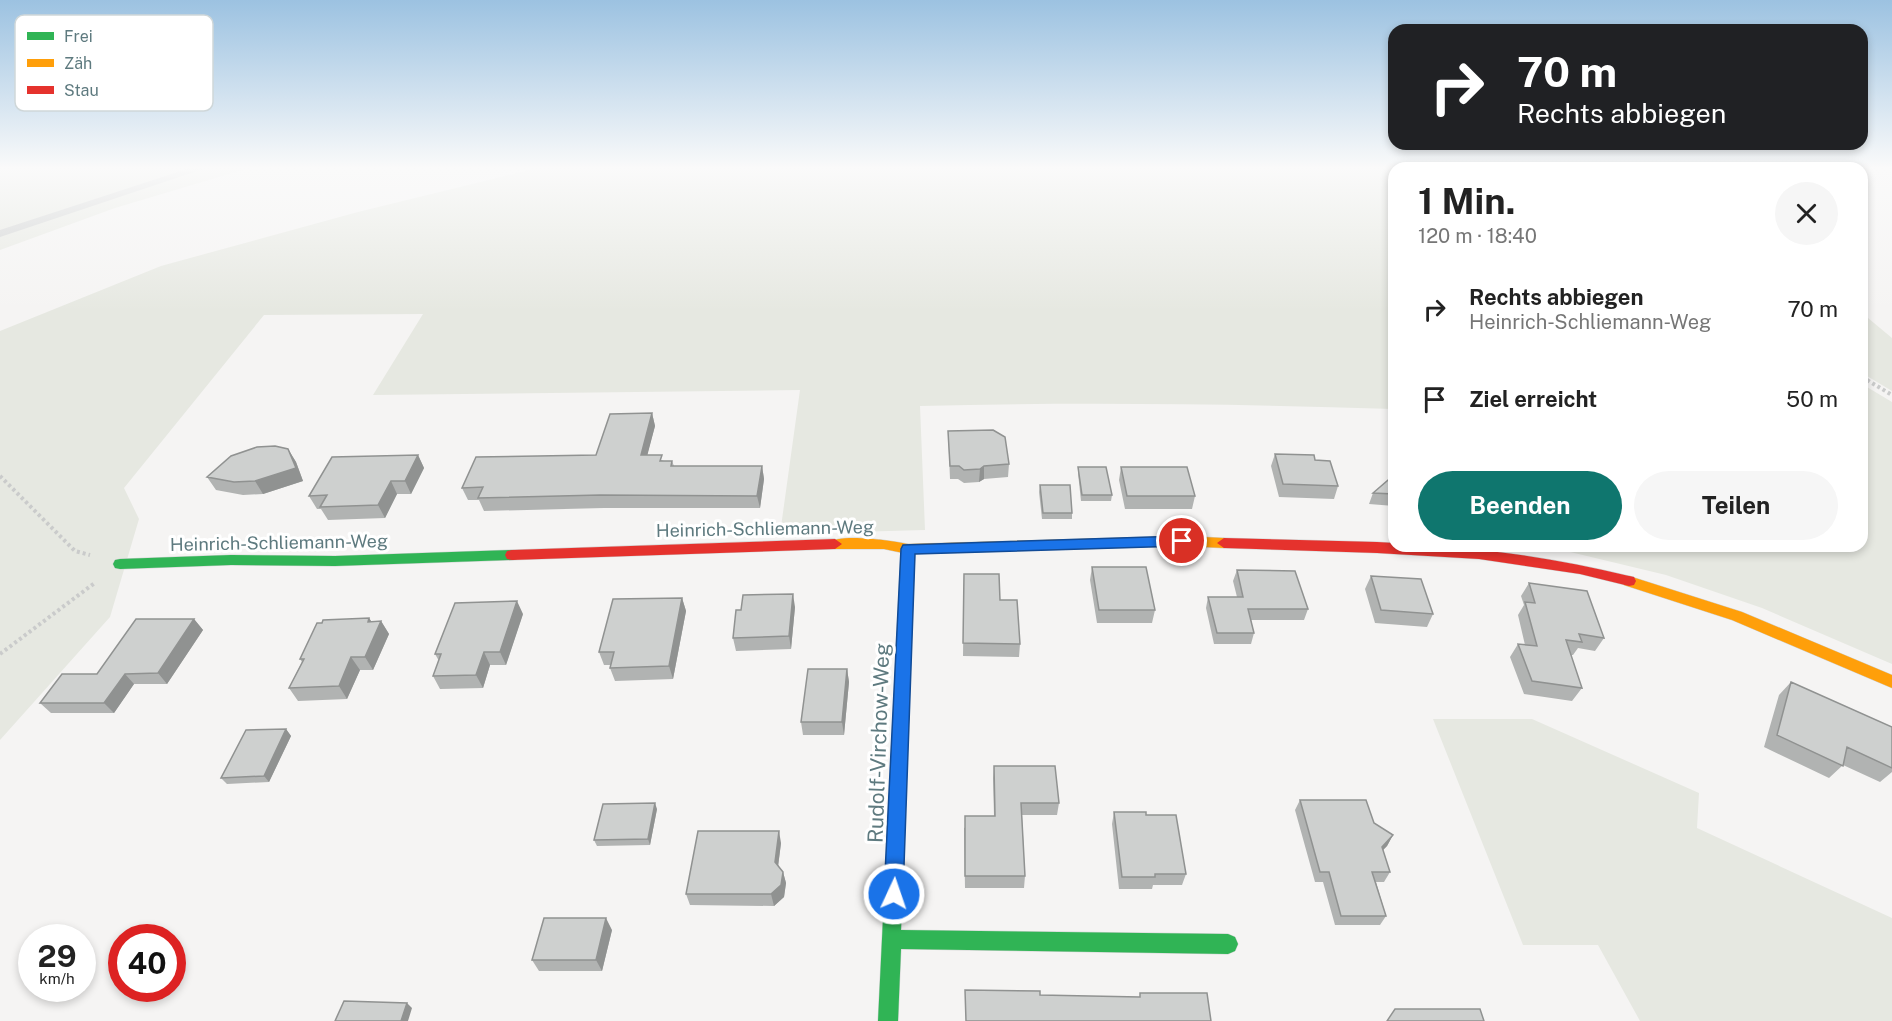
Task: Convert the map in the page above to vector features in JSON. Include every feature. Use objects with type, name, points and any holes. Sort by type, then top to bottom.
[{"type":"street","name":"Heinrich-Schliemann-Weg","points":[[120,564],[231,560],[335,561],[858,543],[884,544],[908,549],[1048,544],[1229,542],[1388,549]]},
{"type":"street","name":"Rudolf-Virchow-Weg","points":[[888,1021],[908,549]]},
{"type":"street","name":"Heinrich-Schliemann-Weg","points":[[1451,552],[1529,560],[1622,580],[1715,609],[1799,641],[1892,682]]},
{"type":"street","points":[[892,939],[1228,944]]},
{"type":"lane","points":[[0,234],[56,216]]},
{"type":"path","points":[[1868,381],[1892,395]]},
{"type":"path","points":[[0,476],[75,551],[120,564]]},
{"type":"path","points":[[0,654],[120,564]]},
{"type":"shaded area","points":[[0,216],[94,216],[0,250]]},
{"type":"shaded area","points":[[345,216],[1388,216],[1388,409],[1157,404],[920,406],[925,530],[780,534],[800,390],[373,395],[423,314],[264,315],[124,488],[139,519],[110,617],[0,740],[0,331],[161,266]]},
{"type":"shaded area","points":[[1868,318],[1892,338],[1892,391],[1868,377]]},
{"type":"shaded area","points":[[1868,388],[1892,402],[1892,664],[1762,608],[1666,575],[1570,552],[1868,552]]},
{"type":"shaded area","points":[[1433,719],[1532,719],[1699,793],[1697,828],[1892,918],[1892,1021],[1640,1021],[1598,945],[1523,945]]},
{"type":"building","points":[[652,413],[641,455],[662,455],[660,461],[672,461],[671,466],[762,466],[757,496],[600,495],[478,498],[483,487],[462,488],[476,457],[596,455],[610,414]]},
{"type":"building","points":[[993,430],[1005,437],[1009,464],[964,470],[959,466],[950,466],[948,431]]},
{"type":"building","points":[[275,446],[288,449],[296,468],[255,481],[234,482],[207,477],[231,456],[257,447]]},
{"type":"building","points":[[1275,454],[1314,455],[1315,460],[1330,461],[1338,486],[1283,484]]},
{"type":"building","points":[[418,455],[405,481],[391,481],[378,505],[320,507],[327,495],[309,496],[332,457]]},
{"type":"building","points":[[1078,467],[1106,467],[1112,495],[1082,495]]},
{"type":"building","points":[[1121,467],[1187,467],[1195,496],[1127,496]]},
{"type":"building","points":[[1388,480],[1388,494],[1373,493]]},
{"type":"building","points":[[1040,485],[1070,485],[1072,513],[1043,513]]},
{"type":"building","points":[[1092,567],[1146,567],[1155,610],[1099,610]]},
{"type":"building","points":[[1237,570],[1295,571],[1308,609],[1248,609],[1254,633],[1217,633],[1208,597],[1243,597]]},
{"type":"building","points":[[964,574],[999,574],[1000,600],[1017,600],[1020,644],[963,643]]},
{"type":"building","points":[[1371,576],[1421,579],[1433,614],[1381,610]]},
{"type":"building","points":[[1529,583],[1587,591],[1604,638],[1579,634],[1582,642],[1566,640],[1582,688],[1532,681],[1518,644],[1537,646],[1525,602],[1535,603]]},
{"type":"building","points":[[793,594],[789,636],[733,638],[736,610],[741,610],[743,595]]},
{"type":"building","points":[[682,598],[669,666],[610,668],[614,652],[599,652],[613,599]]},
{"type":"building","points":[[517,601],[500,652],[484,652],[476,675],[433,676],[441,654],[435,654],[455,603]]},
{"type":"building","points":[[369,618],[368,622],[381,621],[365,657],[351,657],[339,686],[289,688],[304,659],[300,659],[317,623],[322,623],[323,620]]},
{"type":"building","points":[[136,619],[194,619],[158,673],[125,674],[104,703],[40,703],[62,674],[97,674]]},
{"type":"building","points":[[808,669],[847,669],[842,722],[801,722]]},
{"type":"building","points":[[1791,682],[1892,727],[1892,768],[1847,747],[1843,766],[1777,735]]},
{"type":"building","points":[[286,729],[264,776],[221,778],[246,730]]},
{"type":"building","points":[[994,766],[1055,766],[1059,803],[1021,803],[1025,876],[965,876],[965,816],[995,816]]},
{"type":"building","points":[[1300,800],[1366,800],[1374,823],[1393,835],[1382,847],[1390,872],[1372,872],[1386,916],[1341,916],[1329,872],[1320,872]]},
{"type":"building","points":[[655,803],[648,839],[594,840],[603,804]]},
{"type":"building","points":[[1114,812],[1176,815],[1186,874],[1122,877]]},
{"type":"building","points":[[698,831],[779,831],[775,862],[783,872],[781,885],[771,894],[686,894]]},
{"type":"building","points":[[544,918],[606,918],[596,960],[532,960]]},
{"type":"building","points":[[965,990],[1040,991],[1040,995],[1140,997],[1140,993],[1207,993],[1211,1021],[966,1021]]},
{"type":"building","points":[[344,1001],[407,1003],[401,1021],[335,1021]]},
{"type":"building","points":[[1395,1009],[1480,1009],[1484,1021],[1387,1021]]},
{"type":"traffic: fast","points":[[888,1021],[908,549]]},
{"type":"traffic: fast","points":[[120,564],[231,560],[335,561],[512,555]]},
{"type":"traffic: fast","points":[[892,939],[1228,944]]},
{"type":"traffic: slow","points":[[835,544],[884,544],[908,549],[1182,541],[1224,543]]},
{"type":"traffic: slow","points":[[1629,581],[1737,616],[1892,682]]},
{"type":"traffic: jam","points":[[1224,543],[1388,548]]},
{"type":"traffic: jam","points":[[512,555],[835,544]]},
{"type":"traffic: jam","points":[[1454,552],[1529,560],[1629,581]]},
{"type":"route","points":[[894,894],[908,549],[1182,541]]}]
